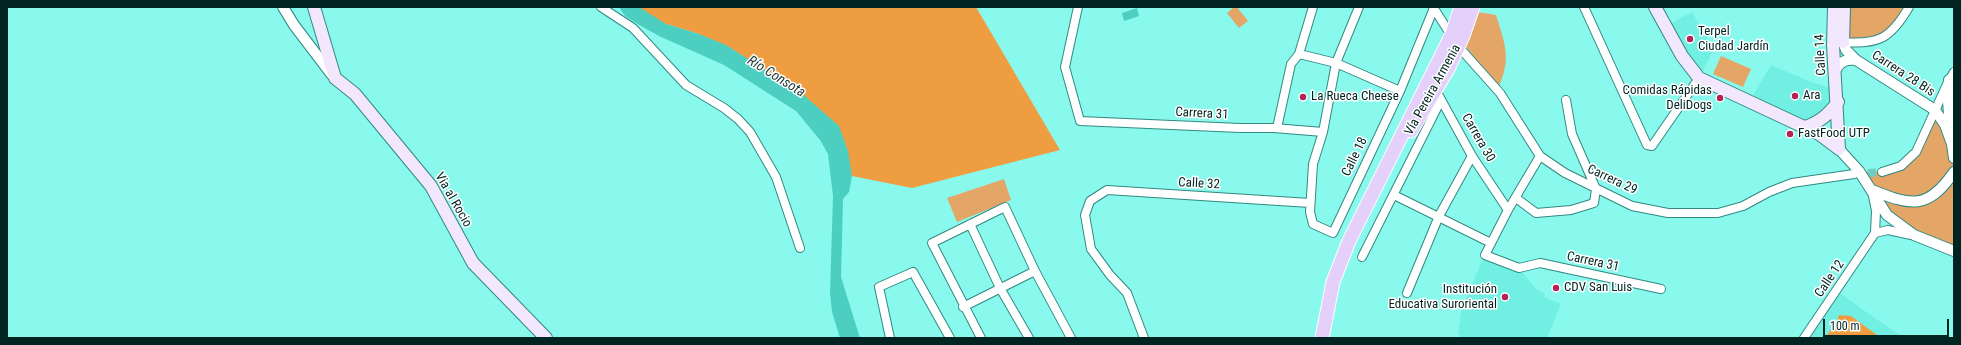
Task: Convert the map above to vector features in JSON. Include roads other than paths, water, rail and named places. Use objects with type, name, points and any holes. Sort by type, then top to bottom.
[{"type":"main road","points":[[314,7],[335,78]]},
{"type":"main road","name":"Vía Pereira Armenia","points":[[1435,89],[1461,7]]},
{"type":"main road","name":"Vía Pereira Armenia","points":[[1322,338],[1337,270],[1355,228],[1384,168],[1435,89],[1458,46],[1473,7]]},
{"type":"main road","points":[[1655,7],[1682,56],[1699,78],[1819,134],[1840,149]]},
{"type":"main road","name":"Calle 14","points":[[1834,7],[1835,71],[1840,149]]},
{"type":"main road","name":"Calle 14","points":[[1843,42],[1844,7]]},
{"type":"main road","name":"Via al Rocio","points":[[335,78],[356,94],[431,186],[473,263],[546,338]]},
{"type":"main road","points":[[1805,127],[1818,122],[1829,114],[1838,102]]},
{"type":"street","points":[[283,7],[294,25],[335,78]]},
{"type":"street","points":[[601,7],[633,28],[686,85],[724,108],[738,119],[750,132],[776,177],[800,248]]},
{"type":"street","name":"Carrera 31","points":[[1078,7],[1065,67],[1080,121],[1240,128],[1277,128],[1323,132]]},
{"type":"street","points":[[1277,128],[1291,64],[1299,54],[1313,7]]},
{"type":"street","points":[[1310,202],[1312,164],[1323,132],[1336,63],[1359,7]]},
{"type":"street","name":"Carrera 29","points":[[1435,7],[1458,46],[1500,93],[1540,156],[1565,173],[1632,206],[1668,213],[1718,213],[1743,206],[1769,192],[1792,183],[1854,174]]},
{"type":"street","name":"Calle 18","points":[[1310,202],[1310,212],[1313,224],[1332,233],[1400,91],[1435,7]]},
{"type":"street","points":[[1584,7],[1647,145],[1652,146],[1699,78]]},
{"type":"street","points":[[1843,42],[1861,44],[1884,38],[1899,25],[1909,7]]},
{"type":"street","name":"Carrera 28 Bis","points":[[1843,42],[1846,50],[1856,60],[1935,110]]},
{"type":"street","points":[[1299,54],[1336,63],[1400,91]]},
{"type":"street","name":"Carrera 28 Bis","points":[[1835,71],[1838,64],[1844,61],[1856,60]]},
{"type":"street","points":[[1882,172],[1901,166],[1916,152],[1951,76]]},
{"type":"street","points":[[1951,76],[1948,119],[1954,158]]},
{"type":"street","points":[[1362,257],[1394,195],[1435,89]]},
{"type":"street","name":"Carrera 30","points":[[1435,89],[1472,156],[1508,210]]},
{"type":"street","points":[[1516,198],[1536,213],[1571,210],[1594,203],[1596,189],[1572,134],[1566,100]]},
{"type":"street","points":[[1935,110],[1945,125],[1952,144]]},
{"type":"street","points":[[1840,149],[1859,171],[1887,215],[1914,235]]},
{"type":"street","points":[[1407,293],[1438,216],[1472,156]]},
{"type":"street","points":[[1394,195],[1491,243],[1508,210],[1540,156]]},
{"type":"street","points":[[1872,190],[1902,201],[1923,200],[1940,190],[1954,172]]},
{"type":"street","name":"Calle 32","points":[[1144,338],[1127,293],[1110,275],[1091,249],[1085,215],[1090,201],[1107,190],[1310,202]]},
{"type":"street","points":[[1872,190],[1876,211],[1875,232],[1896,230],[1914,235],[1954,251]]},
{"type":"street","points":[[980,338],[932,243],[1005,207],[1071,338]]},
{"type":"street","points":[[970,224],[1000,288],[1029,338]]},
{"type":"street","name":"Calle 12","points":[[1804,338],[1875,232]]},
{"type":"street","name":"Carrera 31","points":[[1491,243],[1486,255],[1519,268],[1540,263],[1661,289]]},
{"type":"street","points":[[963,307],[1036,271]]},
{"type":"street","points":[[890,338],[879,288],[913,272],[950,338]]},
{"type":"water","name":"Río Consota","points":[[619,7],[639,7],[666,24],[699,34],[726,45],[799,91],[839,126],[848,151],[852,176],[849,192],[843,199],[841,277],[860,338],[840,338],[832,312],[830,293],[833,196],[828,154],[820,140],[796,111],[724,65],[659,36],[641,26],[625,16]]},
{"type":"water","points":[[1137,8],[1139,16],[1124,21],[1122,13]]},
{"type":"tunnel","points":[[1856,174],[1882,172]]},
{"type":"place","name":"Terpel Ciudad Jardín","points":[[1690,39]]},
{"type":"place","name":"Ara","points":[[1795,96]]},
{"type":"place","name":"La Rueca Cheese","points":[[1303,97]]},
{"type":"place","name":"Comidas Rápidas DeliDogs","points":[[1720,98]]},
{"type":"place","name":"FastFood UTP","points":[[1790,134]]},
{"type":"place","name":"CDV San Luis","points":[[1556,288]]},
{"type":"place","name":"Institución Educativa Suroriental","points":[[1505,297]]}]
